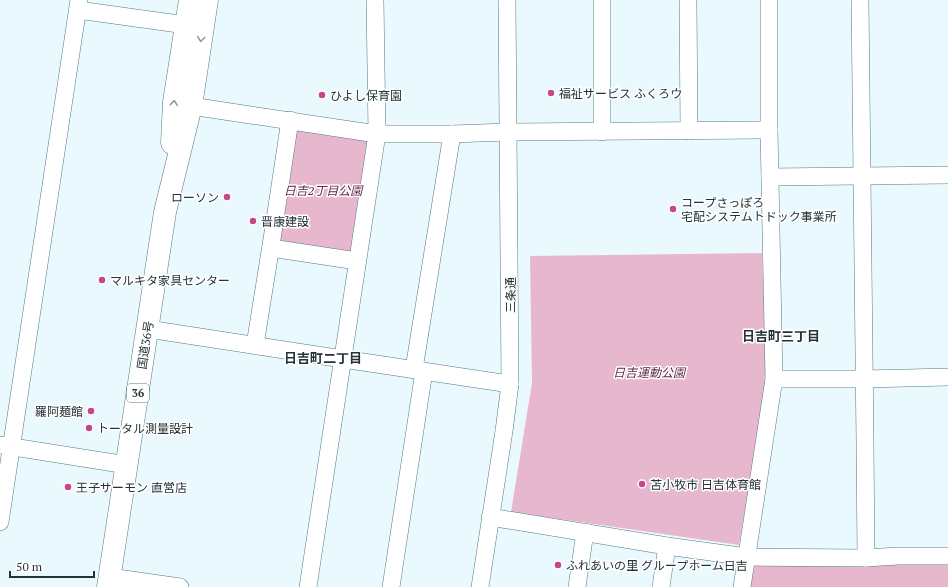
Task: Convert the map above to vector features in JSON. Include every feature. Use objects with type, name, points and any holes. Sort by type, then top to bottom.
[{"type":"highway","name":"国道36号","points":[[168,198],[174,102],[190,0]]},
{"type":"highway","name":"国道36号","points":[[109,582],[165,212],[191,106],[207,0]]},
{"type":"street","points":[[308,587],[377,134],[376,0]]},
{"type":"street","name":"三条通","points":[[480,587],[510,384],[507,0]]},
{"type":"street","points":[[602,0],[602,132]]},
{"type":"street","points":[[688,0],[689,131]]},
{"type":"street","points":[[742,587],[774,379],[768,0]]},
{"type":"street","points":[[860,0],[866,558]]},
{"type":"street","points":[[0,522],[6,445],[78,5],[186,25]]},
{"type":"street","points":[[191,106],[377,134],[769,130]]},
{"type":"street","points":[[255,345],[290,120]]},
{"type":"street","points":[[391,587],[419,370],[452,134]]},
{"type":"street","points":[[770,177],[948,175]]},
{"type":"street","points":[[271,248],[357,261]]},
{"type":"street","points":[[148,329],[510,384]]},
{"type":"street","points":[[774,379],[864,379],[948,376]]},
{"type":"street","points":[[6,445],[127,464]]},
{"type":"street","points":[[490,517],[667,546],[747,557],[866,558],[898,556],[948,556]]},
{"type":"street","points":[[577,587],[585,532]]},
{"type":"street","points":[[661,587],[667,546]]},
{"type":"street","points":[[109,582],[180,587]]},
{"type":"green space","name":"日吉2丁目公園","points":[[298,127],[370,141],[352,250],[349,252],[281,242],[277,238],[294,131]]},
{"type":"green space","name":"日吉運動公園","points":[[762,253],[767,381],[739,545],[511,512],[532,383],[530,256]]},
{"type":"green space","points":[[757,564],[948,565],[948,587],[750,587],[753,568]]},
{"type":"place","name":"福祉サービス ふくろウ","points":[[551,93]]},
{"type":"place","name":"ひよし保育園","points":[[322,95]]},
{"type":"place","name":"ローソン","points":[[227,197]]},
{"type":"place","name":"コープさっぽろ 宅配システムトドック事業所","points":[[673,209]]},
{"type":"place","name":"晋康建設","points":[[253,221]]},
{"type":"place","name":"マルキタ家具センター","points":[[102,280]]},
{"type":"place","name":"羅阿麺館","points":[[91,411]]},
{"type":"place","name":"トータル測量設計","points":[[89,428]]},
{"type":"place","name":"苫小牧市 日吉体育館","points":[[642,484]]},
{"type":"place","name":"王子サーモン 直営店","points":[[68,487]]},
{"type":"place","name":"ふれあいの里 グループホーム日吉","points":[[558,565]]},
{"type":"district","name":"日吉町三丁目","points":[[781,336]]},
{"type":"district","name":"日吉町二丁目","points":[[323,358]]}]
